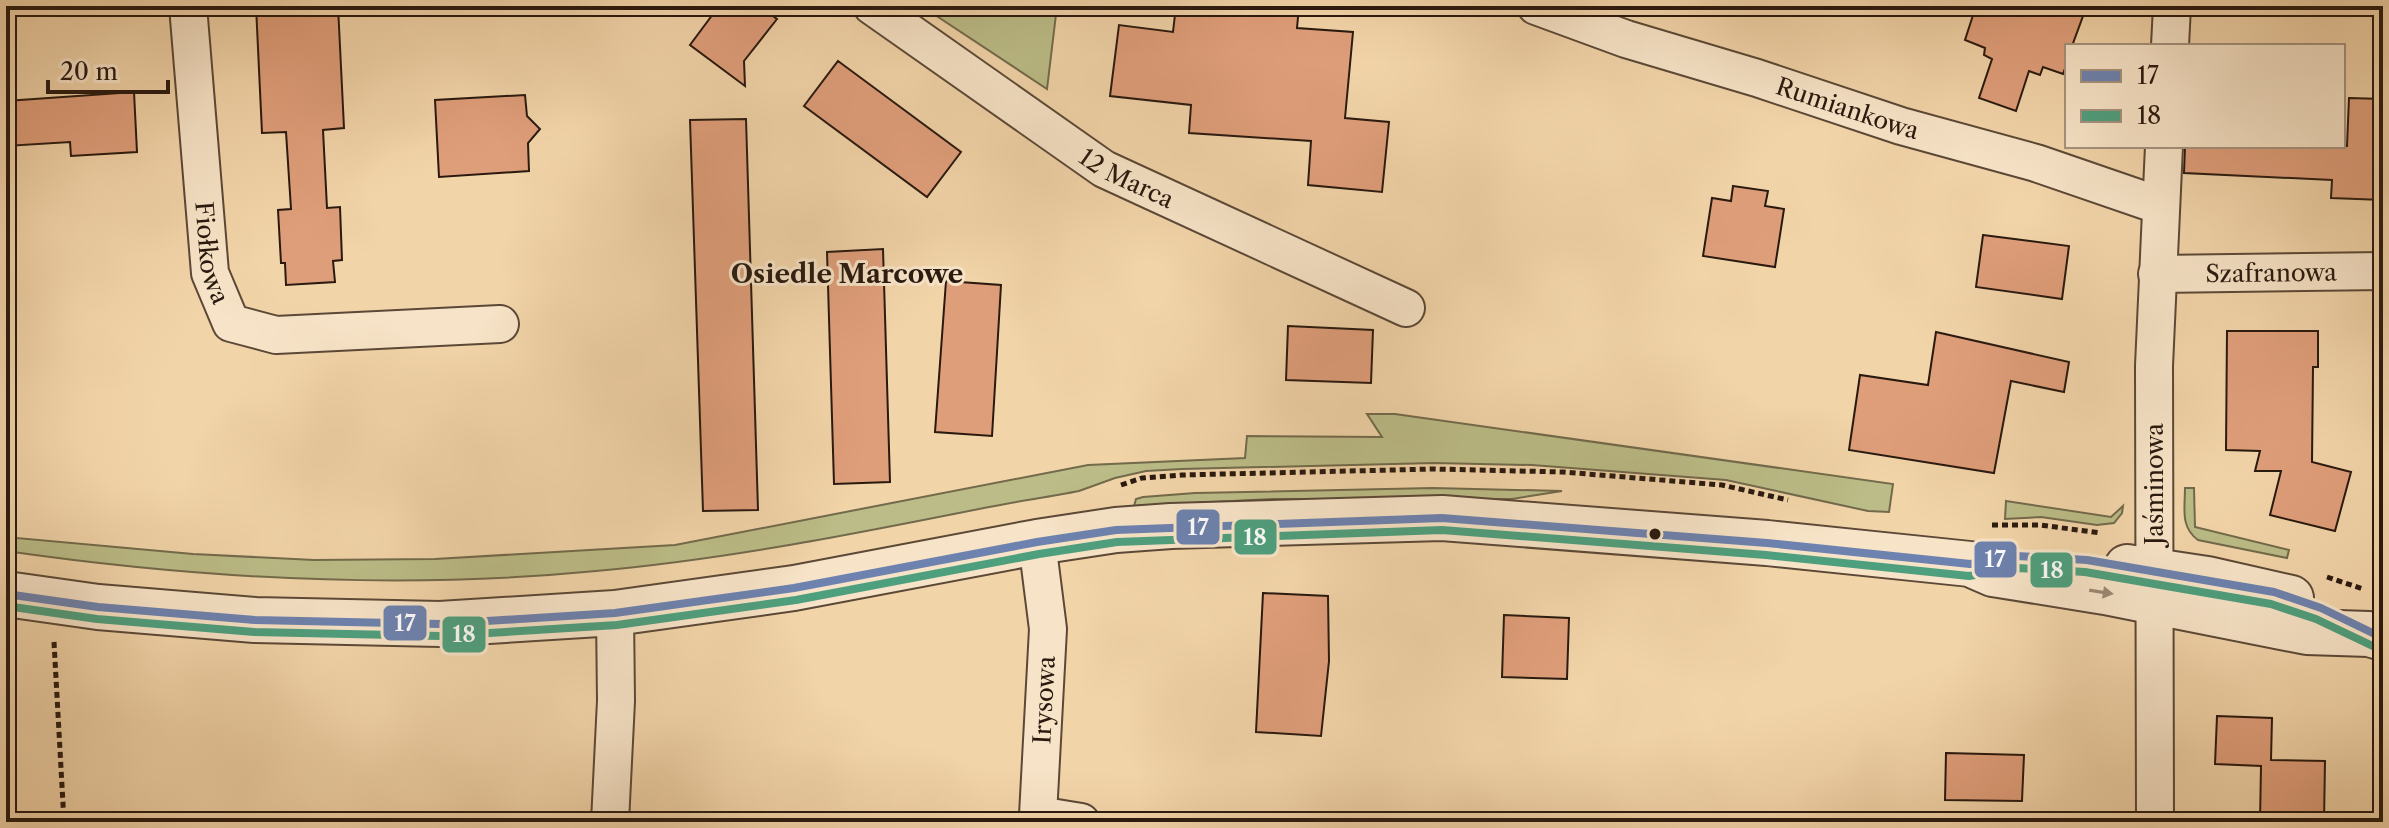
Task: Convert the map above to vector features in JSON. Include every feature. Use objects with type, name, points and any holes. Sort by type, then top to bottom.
[{"type":"street","name":"Fiołkowa","points":[[188,6],[210,273],[231,323],[276,335],[500,324]]},
{"type":"street","name":"12 Marca","points":[[872,6],[1104,169],[1406,308]]},
{"type":"street","name":"Rumiankowa","points":[[1536,6],[1626,39],[1901,126],[2036,163],[2161,206]]},
{"type":"street","points":[[2170,44],[2172,6]]},
{"type":"street","name":"Jaśminowa","points":[[2155,822],[2154,366],[2164,148]]},
{"type":"street","name":"Szafranowa","points":[[2157,274],[2383,271]]},
{"type":"street","points":[[6,594],[98,607],[255,620],[440,624],[615,613],[794,588],[1077,535],[1171,526],[1442,518],[1767,543],[1970,564],[1992,558],[2042,554],[2154,586],[2207,579],[2298,600],[2315,605],[2376,636]]},
{"type":"street","name":"Irysowa","points":[[1037,542],[1048,629],[1038,815],[1081,822]]},
{"type":"street","points":[[610,822],[616,701],[615,613]]},
{"type":"path","points":[[54,632],[64,822]]},
{"type":"green space","points":[[1057,6],[1047,89],[923,7]]},
{"type":"green space","points":[[1367,414],[1395,414],[1893,484],[1889,512],[1868,511],[1726,480],[1532,465],[1434,463],[1146,471],[1079,491],[794,544],[646,566],[522,577],[301,579],[153,569],[6,551],[6,537],[193,554],[314,560],[435,559],[675,545],[1088,465],[1245,458],[1247,436],[1382,437]]},
{"type":"green space","points":[[1433,488],[1562,491],[1512,499],[1273,499],[1134,506],[1136,499],[1143,497],[1195,493]]},
{"type":"green space","points":[[2185,488],[2194,488],[2195,527],[2289,550],[2287,558],[2198,540],[2186,523]]},
{"type":"green space","points":[[2006,501],[2111,517],[2123,506],[2114,523],[2097,525],[2041,517],[2005,519]]},
{"type":"building","points":[[256,6],[338,6],[344,128],[323,130],[327,208],[340,207],[342,260],[333,261],[335,282],[286,285],[285,263],[281,263],[278,210],[291,209],[286,132],[262,133]]},
{"type":"building","points":[[719,6],[759,6],[777,19],[744,61],[745,86],[690,45]]},
{"type":"building","points":[[1176,6],[1299,6],[1297,28],[1353,32],[1345,118],[1389,122],[1382,192],[1308,185],[1311,141],[1189,133],[1191,105],[1110,96],[1119,25],[1173,32]]},
{"type":"building","points":[[1976,6],[2056,6],[2083,16],[2073,44],[2065,44],[2063,74],[2043,67],[2040,75],[2029,71],[2016,111],[1979,98],[1992,59],[1984,55],[1985,48],[1965,40]]},
{"type":"building","points":[[838,61],[961,152],[927,197],[804,106]]},
{"type":"building","points":[[134,92],[137,152],[71,156],[70,142],[6,146],[6,101]]},
{"type":"building","points":[[525,95],[527,116],[540,129],[528,143],[529,171],[439,177],[435,100]]},
{"type":"building","points":[[2349,98],[2383,99],[2383,200],[2331,198],[2332,180],[2184,173],[2185,148],[2347,146]]},
{"type":"building","points":[[746,119],[758,510],[703,511],[690,120]]},
{"type":"building","points":[[1733,186],[1768,191],[1765,206],[1784,209],[1775,267],[1703,256],[1712,198],[1731,201]]},
{"type":"building","points":[[1983,235],[2069,246],[2062,299],[1976,287]]},
{"type":"building","points":[[883,249],[890,482],[834,484],[827,252]]},
{"type":"building","points":[[946,281],[1001,285],[992,436],[935,432]]},
{"type":"building","points":[[1288,326],[1373,330],[1371,383],[1286,380]]},
{"type":"building","points":[[2227,331],[2318,331],[2318,367],[2313,367],[2312,462],[2351,472],[2335,531],[2270,515],[2281,471],[2255,471],[2260,451],[2226,450]]},
{"type":"building","points":[[1936,332],[2069,362],[2064,392],[2011,381],[1994,473],[1849,450],[1860,375],[1928,385]]},
{"type":"building","points":[[1263,593],[1328,596],[1329,661],[1321,736],[1256,732]]},
{"type":"building","points":[[1504,615],[1569,618],[1567,679],[1502,677]]},
{"type":"building","points":[[2217,716],[2272,718],[2271,760],[2325,761],[2324,822],[2260,822],[2261,766],[2215,764]]},
{"type":"building","points":[[1946,753],[2024,755],[2022,801],[1945,800]]},
{"type":"transit line","name":"17","points":[[6,594],[98,607],[255,620],[440,624],[615,613],[794,588],[1116,530],[1442,518],[1767,543],[1970,564],[2017,556],[2087,560],[2274,592],[2321,608],[2383,638]]},
{"type":"transit line","name":"18","points":[[6,606],[97,619],[254,632],[441,636],[617,625],[796,600],[1117,542],[1442,530],[1766,555],[1969,576],[2018,568],[2085,572],[2271,604],[2316,619],[2379,649]]},
{"type":"district","name":"Osiedle Marcowe","points":[[847,274]]}]
